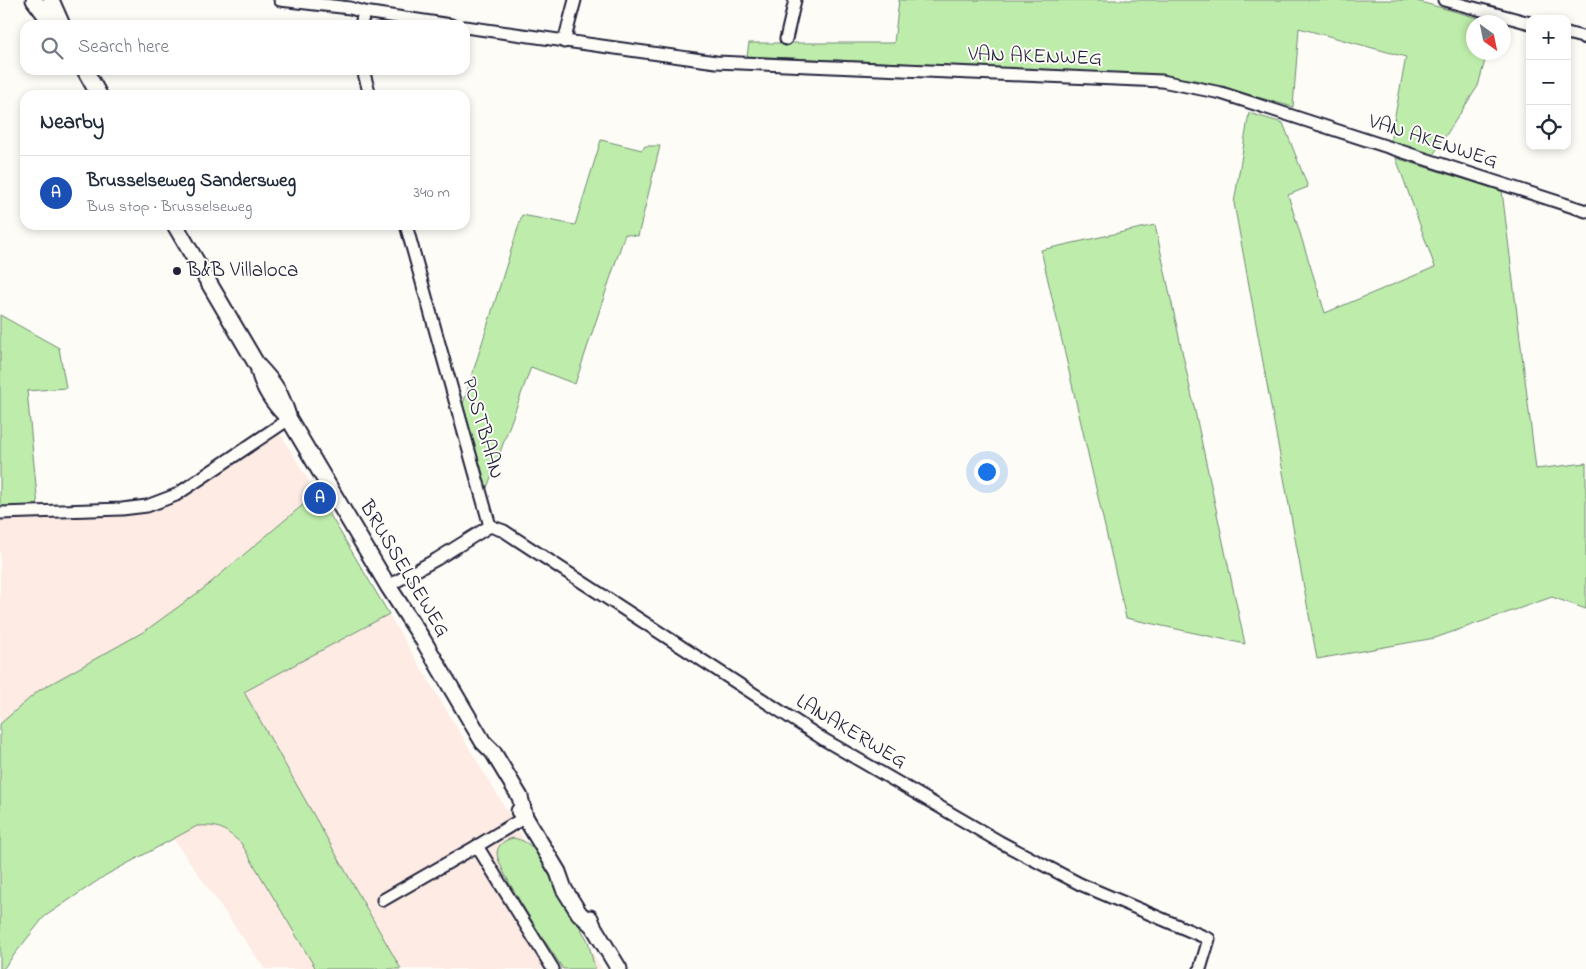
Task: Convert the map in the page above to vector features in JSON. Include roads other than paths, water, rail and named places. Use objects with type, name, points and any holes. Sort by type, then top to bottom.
[{"type":"street","points":[[34,0],[49,20]]},
{"type":"street","points":[[51,0],[60,20]]},
{"type":"street","points":[[280,0],[349,4],[364,12],[418,20]]},
{"type":"street","points":[[564,42],[575,0]]},
{"type":"street","points":[[786,39],[795,0]]},
{"type":"street","points":[[1444,0],[1460,2],[1526,22]]},
{"type":"street","points":[[363,20],[364,12]]},
{"type":"street","name":"VAN AKENWEG","points":[[470,28],[716,62],[1162,81],[1221,92],[1586,211]]},
{"type":"street","points":[[1571,34],[1586,38]]},
{"type":"street","points":[[87,75],[96,90]]},
{"type":"street","points":[[364,75],[369,90]]},
{"type":"street","name":"BRUSSELSEWEG","points":[[178,230],[257,365],[272,380],[282,396],[289,419],[388,586],[423,640],[483,742],[493,752],[520,797],[526,817],[558,872],[564,889],[579,913],[593,926],[620,969]]},
{"type":"street","name":"POSTBAAN","points":[[407,230],[490,526]]},
{"type":"street","points":[[0,512],[122,509],[147,506],[176,495],[289,419]]},
{"type":"street","points":[[388,586],[437,559],[490,526]]},
{"type":"street","name":"LANAKERWEG","points":[[490,526],[504,531],[823,738],[1000,842],[1080,884],[1209,938],[1200,969]]},
{"type":"street","points":[[383,900],[526,817]]},
{"type":"street","points":[[478,846],[553,969]]},
{"type":"place","name":"B&B Villaloca","points":[[177,271]]},
{"type":"place","name":"Brusselseweg Sandersweg","points":[[320,498]]}]
